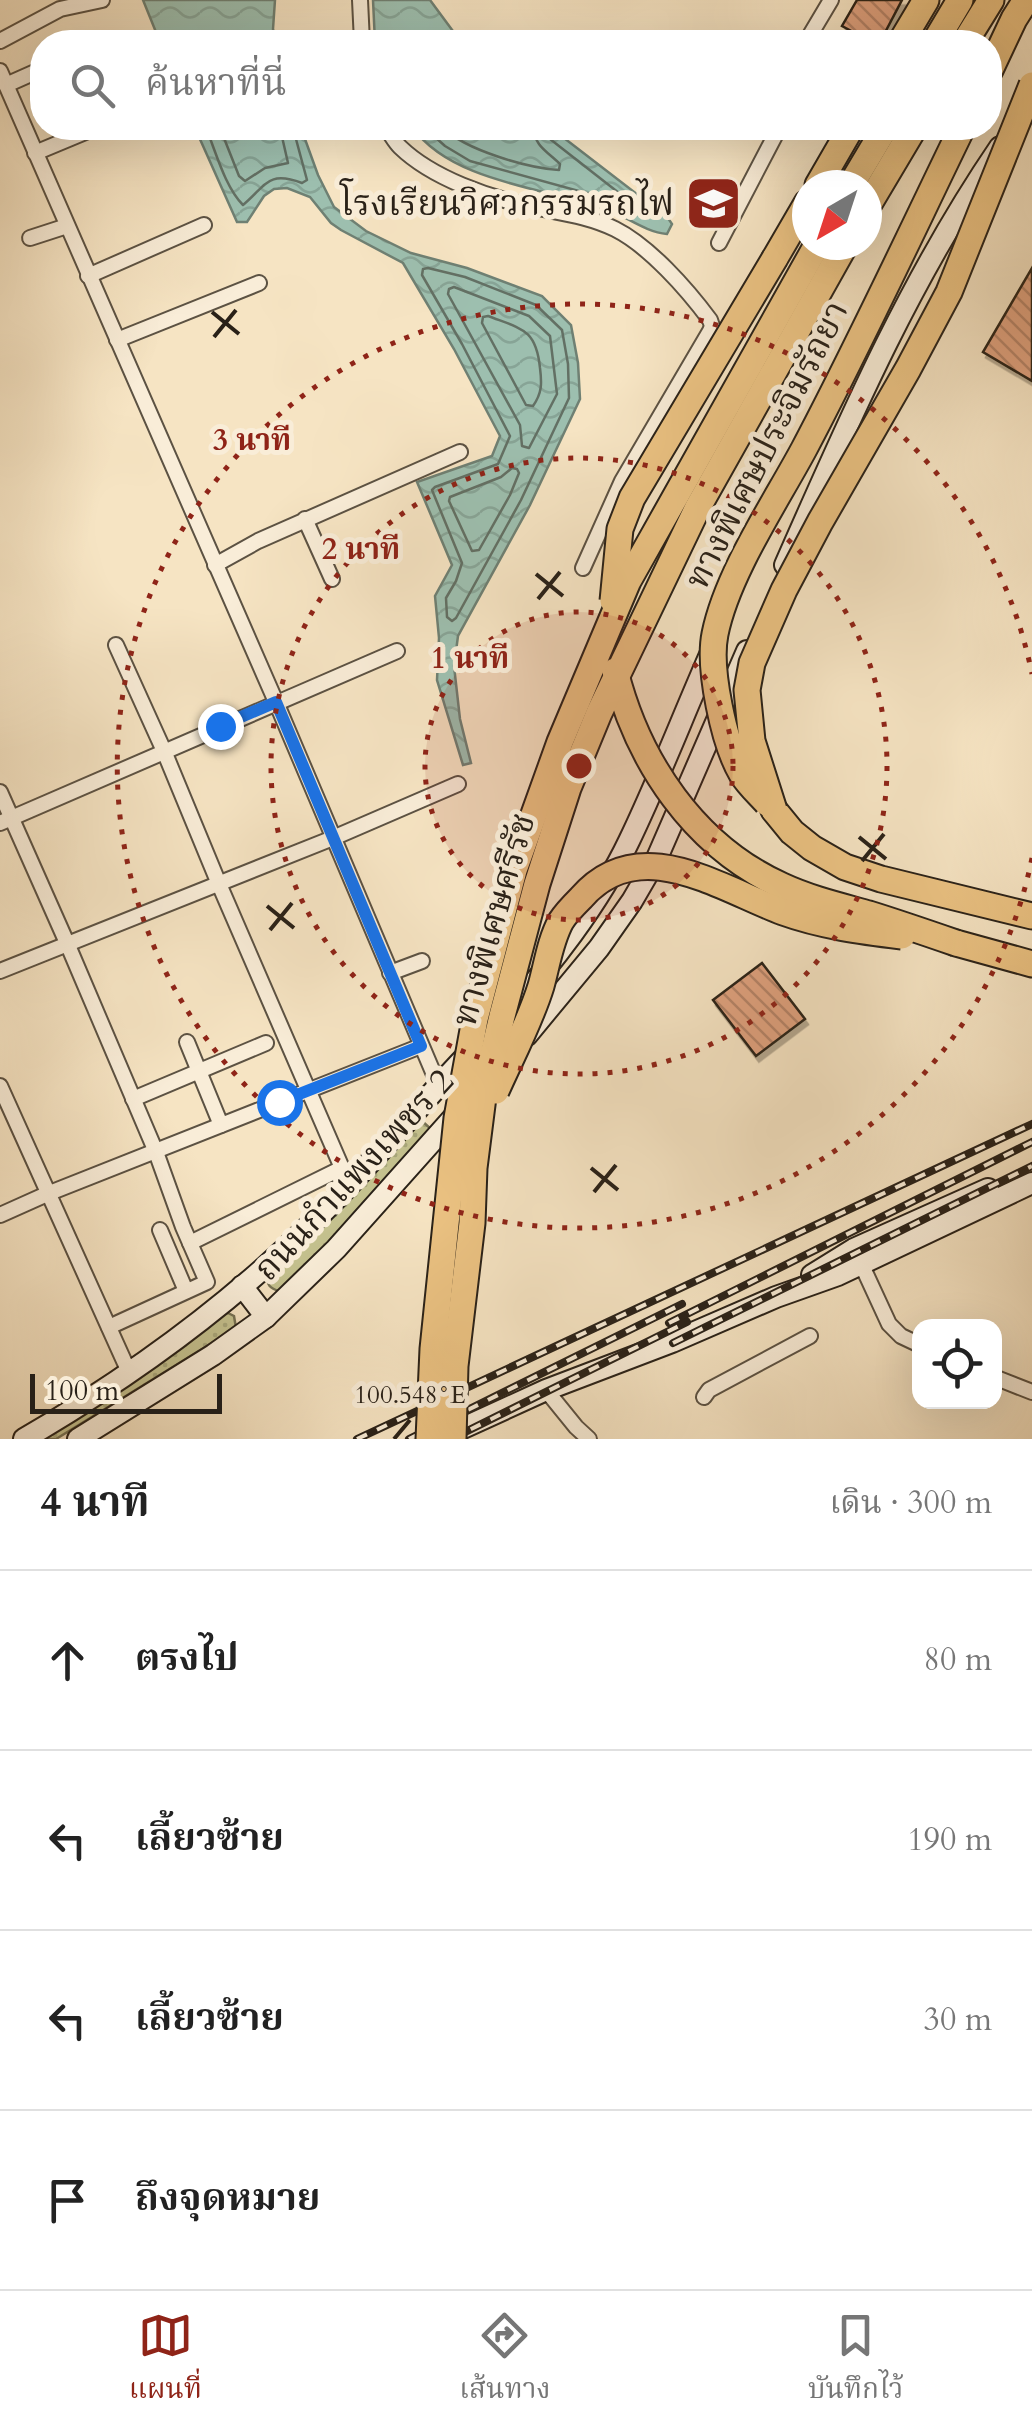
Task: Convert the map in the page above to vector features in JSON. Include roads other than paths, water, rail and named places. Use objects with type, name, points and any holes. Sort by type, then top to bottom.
[{"type":"highway","points":[[908,30],[926,0]]},
{"type":"highway","points":[[942,30],[960,0]]},
{"type":"highway","points":[[972,30],[991,0]]},
{"type":"highway","points":[[1002,44],[1026,0]]},
{"type":"highway","points":[[774,810],[752,741],[748,690],[752,663],[820,522],[950,292],[1032,85]]},
{"type":"highway","points":[[827,170],[845,140]]},
{"type":"highway","points":[[860,170],[878,140]]},
{"type":"highway","points":[[882,181],[907,140]]},
{"type":"highway","name":"ทางพิเศษประจิมรัถยา","points":[[956,140],[897,267],[738,573],[714,635],[712,671],[742,775],[792,832],[812,848],[844,867],[881,880],[1032,916]]},
{"type":"highway","points":[[792,228],[632,498],[620,528],[613,598],[613,660],[630,722],[661,780],[698,826],[738,860],[780,885],[825,903],[1032,964]]},
{"type":"highway","name":"ทางพิเศษศรีรัช","points":[[429,1439],[433,1348],[456,1118],[475,1019],[514,870],[560,742],[628,581],[808,260]]},
{"type":"highway","name":"ทางพิเศษศรีรัช","points":[[452,1439],[455,1366],[484,1097],[537,884],[574,773],[638,629],[698,507],[837,260]]},
{"type":"highway","points":[[481,1124],[540,989],[562,920],[588,890],[625,869],[678,869],[818,923],[956,943]]},
{"type":"main road","points":[[1002,61],[1032,10]]},
{"type":"main road","name":"ถนนกำแพงเพชร 2","points":[[78,1439],[199,1364],[266,1316],[336,1249],[550,1010],[632,901],[657,858],[890,335],[926,265],[1032,100]]},
{"type":"main road","name":"ถนนกำแพงเพชร 2","points":[[24,1439],[188,1330],[279,1255],[347,1176],[528,991],[600,893],[628,844],[827,384],[955,140]]},
{"type":"main road","points":[[440,1439],[546,1390],[838,1275],[858,1256],[1032,1170]]},
{"type":"main road","points":[[858,1256],[1032,1184]]},
{"type":"main road","points":[[242,1286],[266,1316]]},
{"type":"street","points":[[0,41],[58,4],[102,0]]},
{"type":"street","points":[[360,0],[361,30]]},
{"type":"street","points":[[813,30],[831,0]]},
{"type":"street","points":[[30,75],[4,88],[276,702],[438,1084]]},
{"type":"street","points":[[36,153],[67,140]]},
{"type":"street","points":[[395,140],[434,172],[465,186],[530,207],[585,217],[629,238],[648,252],[710,320],[710,331],[612,500],[583,568]]},
{"type":"street","points":[[719,243],[773,140]]},
{"type":"street","points":[[30,238],[66,226]]},
{"type":"street","points":[[88,276],[204,226]]},
{"type":"street","points":[[116,340],[259,282]]},
{"type":"street","points":[[216,565],[305,519],[460,452]]},
{"type":"street","points":[[305,519],[332,578]]},
{"type":"street","points":[[116,645],[347,1176],[190,1243]]},
{"type":"street","points":[[6,821],[398,651]]},
{"type":"street","points":[[0,971],[458,784]]},
{"type":"street","points":[[0,792],[6,821],[68,944],[206,1282],[109,1326]]},
{"type":"street","points":[[390,973],[422,961]]},
{"type":"street","points":[[188,1042],[221,1125]]},
{"type":"street","points":[[133,1099],[266,1043]]},
{"type":"street","points":[[0,1215],[421,1046]]},
{"type":"street","points":[[0,1086],[129,1372]]},
{"type":"street","points":[[160,1230],[186,1292]]},
{"type":"street","points":[[858,1256],[889,1324],[912,1341]]},
{"type":"street","points":[[704,1397],[709,1390],[810,1336]]},
{"type":"street","points":[[1002,1379],[1032,1392]]},
{"type":"street","points":[[546,1390],[589,1439]]},
{"type":"water","points":[[143,0],[275,0],[273,30],[155,30]]},
{"type":"water","points":[[373,0],[430,0],[452,30],[374,30]]},
{"type":"water","points":[[200,140],[305,140],[334,207],[366,231],[411,253],[467,268],[542,296],[571,325],[580,399],[530,505],[458,636],[454,666],[460,719],[471,763],[463,765],[437,680],[435,596],[452,565],[417,482],[492,456],[500,436],[403,263],[341,230],[310,197],[287,188],[274,189],[264,196],[247,222],[237,222]]},
{"type":"water","points":[[424,140],[567,140],[672,224],[667,234],[659,233],[603,208],[474,171]]},
{"type":"railway","points":[[357,1439],[1032,1124]]},
{"type":"railway","points":[[669,1323],[1032,1142]]},
{"type":"railway","points":[[673,1343],[1032,1166]]},
{"type":"railway","points":[[409,1439],[682,1304]]},
{"type":"railway","points":[[451,1439],[687,1322]]},
{"type":"place","name":"โรงเรียนวิศวกรรมรถไฟ","points":[[713,204]]}]
